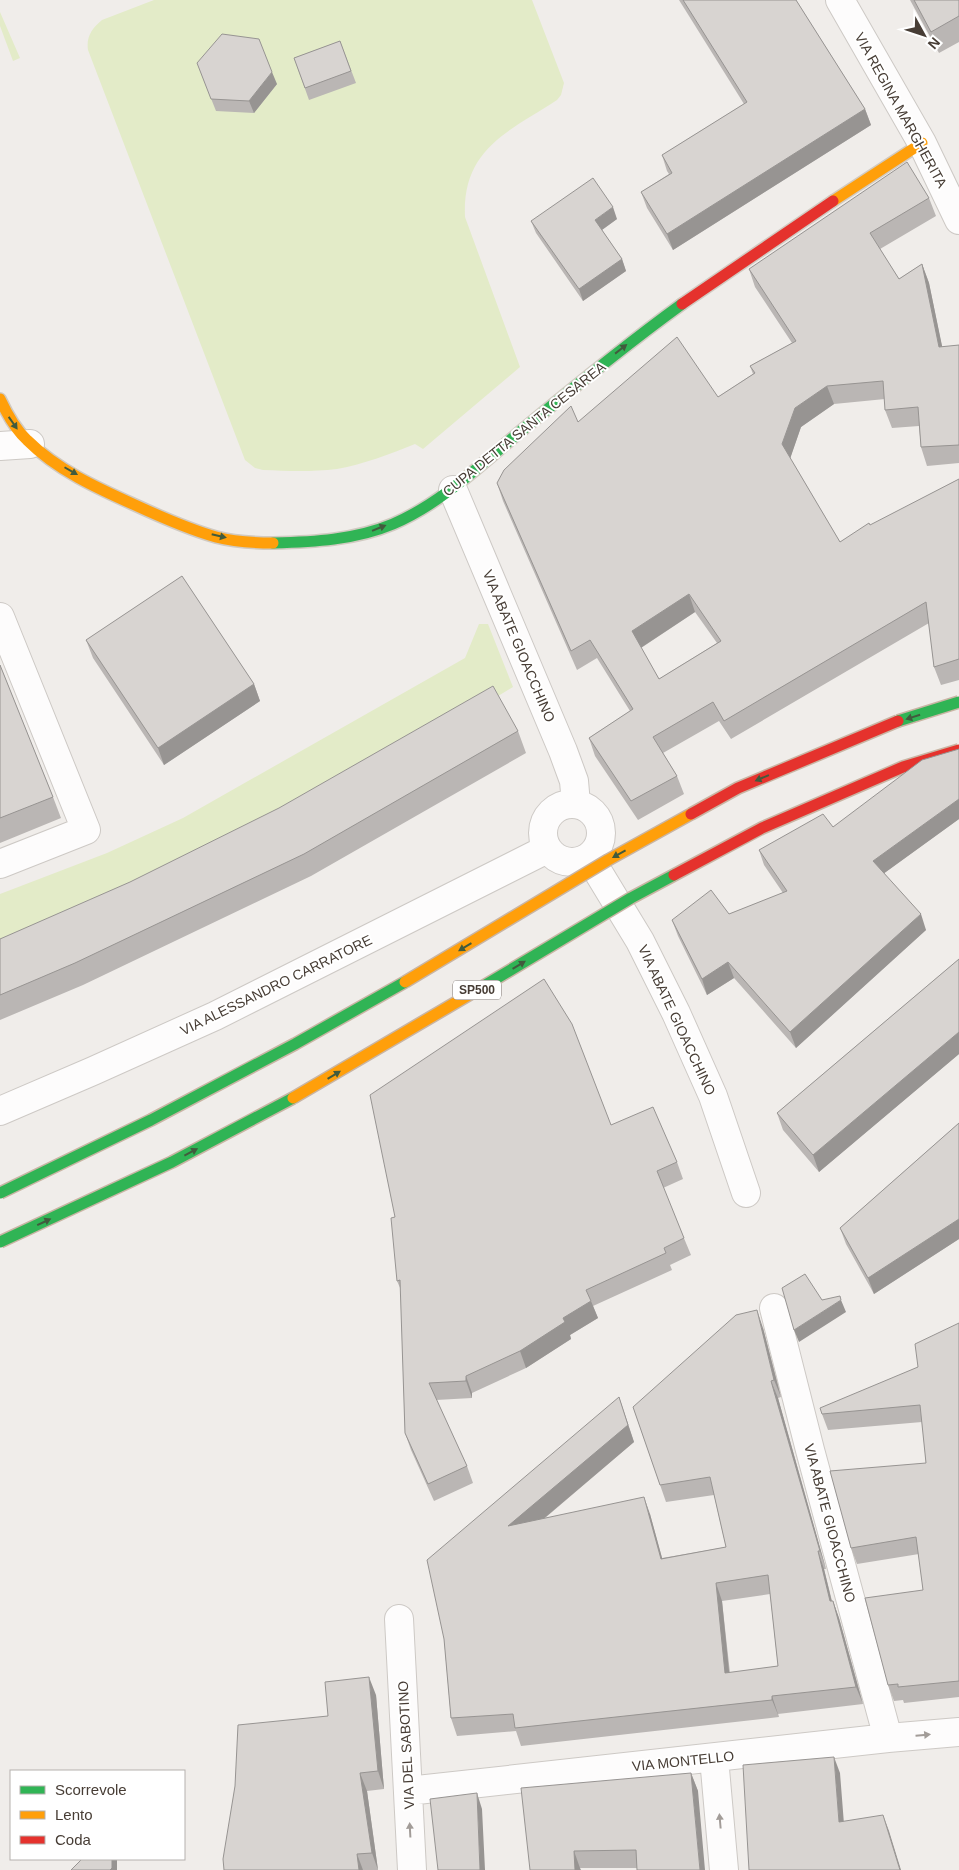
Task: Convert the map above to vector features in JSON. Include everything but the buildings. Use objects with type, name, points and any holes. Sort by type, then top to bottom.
[{"type":"main road","name":"CUPA DETTA SANTA CESAREA","points":[[0,399],[12,422],[30,444],[60,465],[106,492],[164,518],[219,537],[267,543],[319,541],[370,532],[416,513],[453,490],[622,348],[698,291],[922,143]]},
{"type":"main road","points":[[0,1193],[151,1120],[295,1044],[438,963],[608,860],[738,788],[887,725],[959,702]]},
{"type":"main road","name":"SP500","points":[[0,1242],[172,1162],[319,1084],[631,898],[762,828],[903,767],[959,750]]},
{"type":"street","name":"VIA REGINA MARGHERITA","points":[[840,0],[922,143],[959,220]]},
{"type":"street","points":[[0,446],[30,444]]},
{"type":"street","name":"VIA ABATE GIOACCHINO","points":[[453,490],[563,751],[574,781],[576,804]]},
{"type":"street","points":[[0,617],[86,830],[0,864]]},
{"type":"street","points":[[576,804],[593,813],[598,821],[600,840],[596,849],[580,861],[561,861],[547,849],[542,830],[550,814],[566,805],[576,804]]},
{"type":"street","name":"VIA ALESSANDRO CARRATORE","points":[[0,1111],[214,1016],[547,849]]},
{"type":"street","name":"VIA ABATE GIOACCHINO","points":[[589,856],[640,941],[676,1013],[713,1096],[746,1193]]},
{"type":"street","name":"VIA ABATE GIOACCHINO","points":[[774,1308],[810,1450],[888,1738]]},
{"type":"street","name":"VIA DEL SABOTINO","points":[[399,1619],[412,1870]]},
{"type":"street","name":"VIA MONTELLO","points":[[408,1790],[959,1732]]},
{"type":"street","points":[[714,1758],[724,1870]]},
{"type":"green space","points":[[154,0],[532,0],[564,83],[561,95],[557,100],[506,133],[480,159],[471,175],[466,194],[465,217],[520,367],[423,449],[415,444],[357,464],[318,471],[263,470],[255,468],[245,460],[88,50],[90,33],[102,20]]},
{"type":"green space","points":[[0,12],[20,58],[13,61],[0,26]]},
{"type":"green space","points":[[479,624],[488,624],[513,687],[370,774],[0,959],[0,894],[107,853],[183,818],[465,658]]},
{"type":"traffic: fast","points":[[273,543],[319,541],[364,534],[393,524],[411,515],[460,482],[581,382],[682,304]]},
{"type":"traffic: fast","points":[[898,721],[959,702]]},
{"type":"traffic: fast","points":[[472,993],[631,898],[674,875]]},
{"type":"traffic: fast","points":[[0,1193],[151,1120],[295,1044],[405,982]]},
{"type":"traffic: fast","points":[[0,1242],[172,1162],[293,1098]]},
{"type":"traffic: slow","points":[[833,201],[922,143]]},
{"type":"traffic: slow","points":[[0,399],[12,421],[27,440],[51,460],[92,485],[185,527],[206,534],[237,541],[273,543]]},
{"type":"traffic: slow","points":[[405,982],[608,860],[691,814]]},
{"type":"traffic: slow","points":[[293,1098],[472,993]]},
{"type":"traffic: jam","points":[[682,304],[833,201]]},
{"type":"traffic: jam","points":[[691,814],[738,788],[898,721]]},
{"type":"traffic: jam","points":[[674,875],[762,828],[903,767],[959,750]]}]
